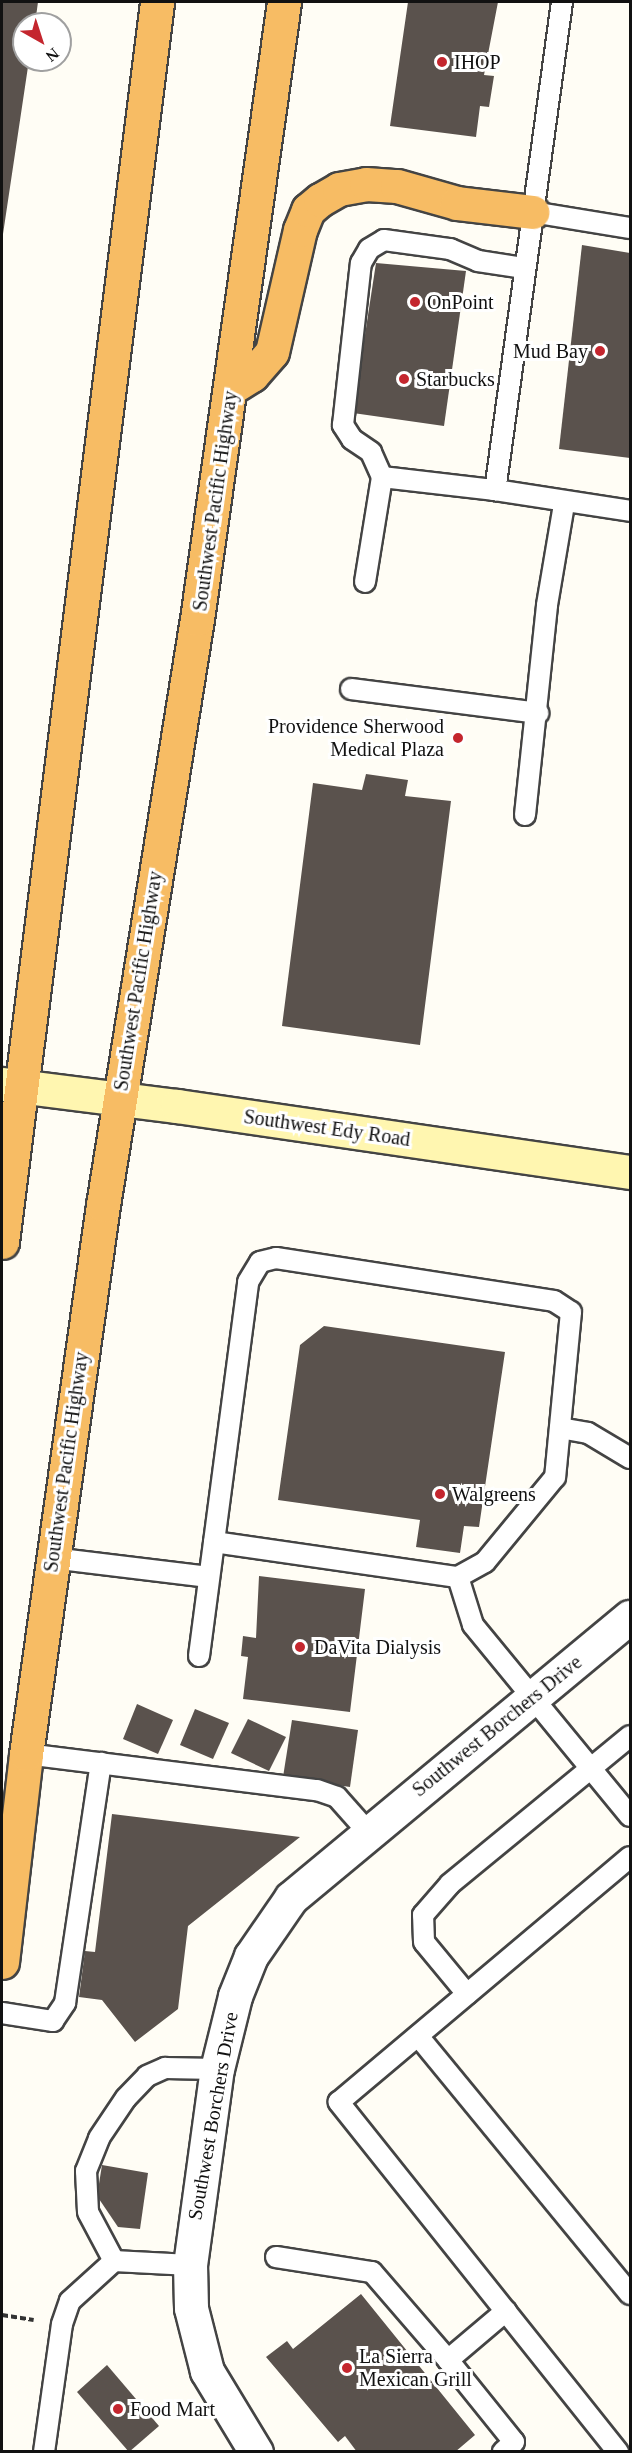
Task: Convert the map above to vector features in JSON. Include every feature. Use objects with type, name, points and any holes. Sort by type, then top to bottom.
[{"type":"highway","points":[[2,1242],[13,1086],[157,2]]},
{"type":"highway","name":"Southwest Pacific Highway","points":[[2,1962],[52,1557],[119,1099],[231,388],[284,2]]},
{"type":"highway","points":[[231,388],[252,375],[272,352],[300,230],[308,210],[320,200],[339,189],[376,185],[397,186],[458,202],[532,212]]},
{"type":"main road","name":"Southwest Edy Road","points":[[13,1086],[630,1172]]},
{"type":"street","name":"Southwest Borchers Drive","points":[[253,2450],[207,2371],[191,2308],[190,2265],[217,2069],[234,1996],[269,1924],[291,1898],[630,1617]]},
{"type":"lane","points":[[495,490],[562,2]]},
{"type":"lane","points":[[532,212],[630,228]]},
{"type":"lane","points":[[365,582],[382,477],[371,452],[352,439],[343,425],[361,263],[369,249],[384,240],[450,249],[478,261],[524,268]]},
{"type":"lane","points":[[382,477],[495,490],[564,504],[630,511]]},
{"type":"lane","points":[[525,815],[538,713],[547,605],[564,504]]},
{"type":"lane","points":[[351,689],[538,713]]},
{"type":"lane","points":[[198,1656],[248,1282],[260,1262],[276,1258],[554,1301],[571,1312],[555,1477],[484,1562],[458,1577],[214,1542]]},
{"type":"lane","points":[[560,1428],[588,1433],[630,1458]]},
{"type":"lane","points":[[52,1557],[209,1577]]},
{"type":"lane","points":[[458,1577],[473,1625],[534,1696],[630,1816]]},
{"type":"lane","points":[[467,1994],[424,1942],[423,1915],[450,1884],[630,1736]]},
{"type":"lane","points":[[26,1754],[317,1790],[337,1797],[368,1832]]},
{"type":"lane","points":[[2,2013],[53,2021],[65,2003],[100,1763]]},
{"type":"lane","points":[[618,2451],[339,2102],[630,1857]]},
{"type":"lane","points":[[418,2036],[630,2294]]},
{"type":"lane","points":[[114,2261],[88,2212],[86,2171],[99,2138],[126,2098],[147,2076],[165,2068],[217,2069]]},
{"type":"lane","points":[[276,2258],[372,2272],[448,2360],[514,2442],[503,2451]]},
{"type":"lane","points":[[44,2451],[62,2324],[70,2301],[114,2261],[190,2265]]},
{"type":"lane","points":[[448,2360],[506,2311]]},
{"type":"lane","points":[[624,2451],[630,2446]]},
{"type":"path","points":[[2,2315],[62,2324]]},
{"type":"building","points":[[2,2],[38,2],[37,12],[12,12],[12,72],[27,72],[3,234]]},
{"type":"building","name":"IHOP","points":[[408,2],[498,2],[484,75],[494,76],[489,107],[480,106],[476,137],[390,126]]},
{"type":"building","name":"Mud Bay","points":[[582,245],[630,253],[630,458],[559,449]]},
{"type":"building","points":[[376,263],[466,271],[444,426],[353,413]]},
{"type":"building","points":[[366,774],[408,780],[405,796],[451,801],[420,1045],[282,1026],[313,783],[362,790]]},
{"type":"building","name":"Walgreens","points":[[324,1326],[505,1352],[479,1527],[464,1526],[460,1553],[416,1547],[420,1520],[278,1500],[300,1345]]},
{"type":"building","name":"DaVita Dialysis","points":[[259,1576],[365,1589],[350,1712],[243,1699],[248,1657],[241,1656],[243,1636],[256,1638]]},
{"type":"building","points":[[137,1704],[173,1720],[158,1754],[123,1739]]},
{"type":"building","points":[[195,1709],[229,1723],[213,1759],[180,1745]]},
{"type":"building","points":[[248,1719],[286,1737],[269,1771],[231,1753]]},
{"type":"building","points":[[292,1720],[358,1730],[350,1787],[283,1777]]},
{"type":"building","points":[[112,1814],[300,1837],[188,1926],[178,2009],[135,2042],[102,2000],[79,1997],[85,1951],[95,1952]]},
{"type":"building","points":[[102,2165],[148,2173],[140,2229],[118,2227],[97,2196]]},
{"type":"building","name":"La Sierra Mexican Grill","points":[[361,2294],[475,2435],[455,2452],[357,2452],[345,2436],[338,2442],[266,2357],[287,2341],[293,2349]]},
{"type":"building","name":"Food Mart","points":[[107,2365],[159,2426],[129,2452],[77,2392]]},
{"type":"place","name":"IHOP","points":[[442,62]]},
{"type":"place","name":"OnPoint","points":[[415,302]]},
{"type":"place","name":"Mud Bay","points":[[600,351]]},
{"type":"place","name":"Starbucks","points":[[404,379]]},
{"type":"place","name":"Providence Sherwood Medical Plaza","points":[[458,738]]},
{"type":"place","name":"Walgreens","points":[[440,1494]]},
{"type":"place","name":"DaVita Dialysis","points":[[300,1647]]},
{"type":"place","name":"La Sierra Mexican Grill","points":[[347,2368]]},
{"type":"place","name":"Food Mart","points":[[118,2409]]}]
